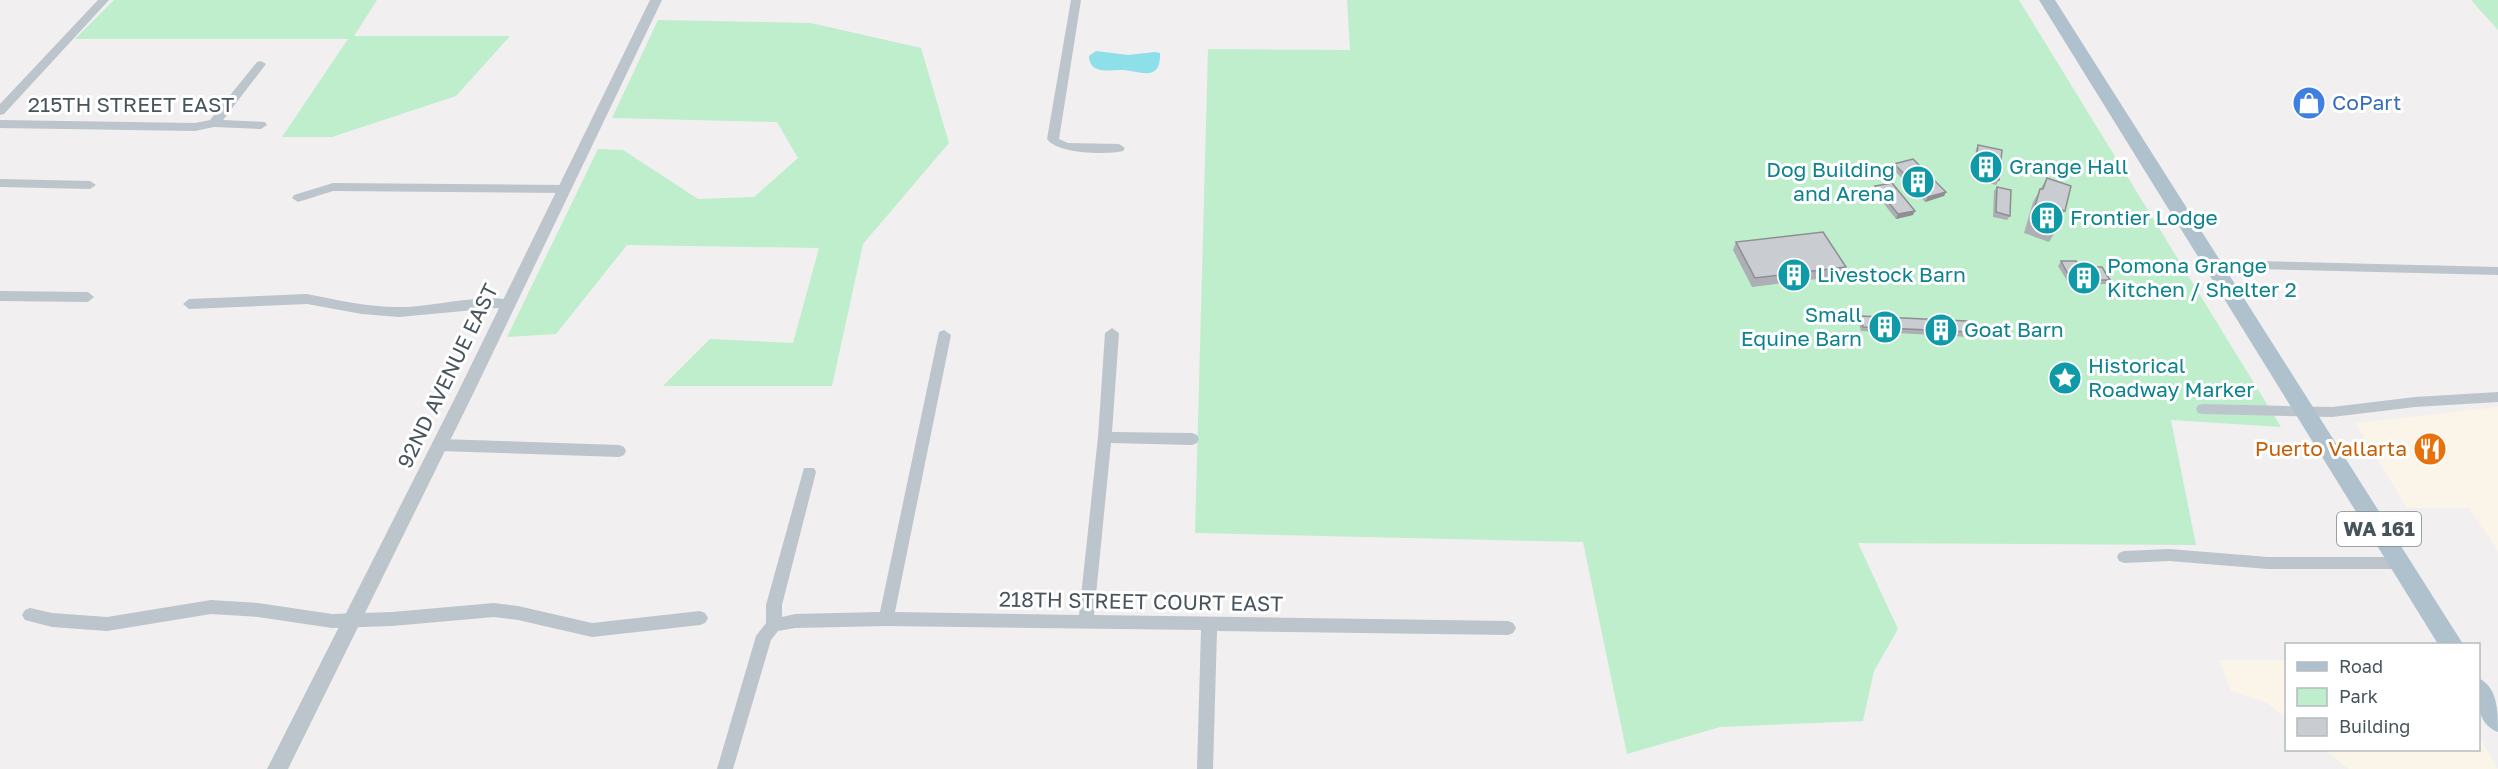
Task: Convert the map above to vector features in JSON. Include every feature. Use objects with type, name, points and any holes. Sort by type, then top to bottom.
[{"type":"main road","name":"WA 161","points":[[2047,0],[2450,643]]},
{"type":"main road","points":[[2480,692],[2498,720]]},
{"type":"street","points":[[0,111],[104,0]]},
{"type":"street","name":"92ND AVENUE EAST","points":[[277,769],[354,619],[656,0]]},
{"type":"street","points":[[1076,0],[1053,139],[1066,147],[1119,148]]},
{"type":"street","points":[[214,123],[261,64]]},
{"type":"street","name":"215TH STREET EAST","points":[[0,124],[195,127],[214,123],[261,125]]},
{"type":"street","points":[[0,183],[90,185]]},
{"type":"street","points":[[298,198],[333,187],[565,189]]},
{"type":"street","points":[[2256,265],[2498,271]]},
{"type":"street","points":[[0,296],[88,297]]},
{"type":"street","points":[[189,304],[307,299],[352,308],[399,312],[496,303],[508,304]]},
{"type":"street","points":[[1086,622],[1113,333]]},
{"type":"street","points":[[886,619],[944,335]]},
{"type":"street","points":[[2202,409],[2307,413],[2349,411],[2415,402],[2498,397]]},
{"type":"street","points":[[1105,437],[1192,439]]},
{"type":"street","points":[[439,445],[619,452]]},
{"type":"street","points":[[725,769],[764,636],[774,625],[774,605],[809,472]]},
{"type":"street","points":[[2124,557],[2169,555],[2268,564],[2400,563]]},
{"type":"street","points":[[30,615],[52,620],[107,624],[211,607],[258,610],[332,621],[392,619],[494,610],[518,613],[592,630],[700,618]]},
{"type":"street","name":"218TH STREET COURT EAST","points":[[774,625],[795,621],[886,619],[1508,628]]},
{"type":"street","points":[[1205,769],[1209,625]]},
{"type":"shaded area","points":[[2498,407],[2498,551],[2469,508],[2407,508],[2355,423]]},
{"type":"shaded area","points":[[2219,660],[2285,660],[2285,717],[2267,703],[2231,691]]},
{"type":"shaded area","points":[[2480,737],[2498,769],[2349,769],[2326,751],[2480,751]]},
{"type":"green space","points":[[114,0],[377,0],[354,36],[510,36],[456,96],[332,137],[282,137],[348,39],[75,39]]},
{"type":"green space","points":[[1347,0],[2019,0],[2281,427],[2171,420],[2196,545],[1858,543],[1898,629],[1874,671],[1863,721],[1720,727],[1627,754],[1583,542],[1195,533],[1208,49],[1350,50]]},
{"type":"green space","points":[[2471,0],[2498,0],[2498,30]]},
{"type":"green space","points":[[658,20],[811,23],[921,48],[949,143],[863,244],[832,386],[663,386],[710,339],[793,343],[819,248],[627,245],[556,334],[507,337],[598,149],[623,150],[698,199],[754,197],[798,158],[777,122],[612,118]]},
{"type":"water","points":[[1096,51],[1128,55],[1160,53],[1157,68],[1153,72],[1142,73],[1097,69],[1090,62],[1089,56]]},
{"type":"building","name":"Grange Hall","points":[[1978,145],[2002,150],[1999,180],[1975,175]]},
{"type":"building","name":"Dog Building and Arena","points":[[1913,159],[1946,192],[1928,197],[1894,164]]},
{"type":"building","name":"Frontier Lodge","points":[[2047,178],[2071,186],[2065,211],[2062,210],[2057,229],[2031,220],[2040,189],[2043,189]]},
{"type":"building","points":[[1892,183],[1915,211],[1898,214],[1875,186]]},
{"type":"building","points":[[1997,187],[2011,190],[2010,216],[1996,212]]},
{"type":"building","points":[[1823,232],[1846,267],[1755,278],[1736,242]]},
{"type":"building","name":"Pomona Grange Kitchen / Shelter 2","points":[[2061,261],[2076,261],[2079,267],[2102,267],[2110,280],[2071,280]]},
{"type":"building","points":[[1860,316],[1967,321],[1972,332],[1863,327]]},
{"type":"place","name":"CoPart","points":[[2309,103]]},
{"type":"place","name":"Grange Hall","points":[[1986,167]]},
{"type":"place","name":"Dog Building and Arena","points":[[1918,182]]},
{"type":"place","name":"Frontier Lodge","points":[[2047,218]]},
{"type":"place","name":"Livestock Barn","points":[[1794,275]]},
{"type":"place","name":"Pomona Grange Kitchen / Shelter 2","points":[[2084,278]]},
{"type":"place","name":"Small Equine Barn","points":[[1885,327]]},
{"type":"place","name":"Goat Barn","points":[[1941,330]]},
{"type":"place","name":"Historical Roadway Marker","points":[[2065,378]]},
{"type":"place","name":"Puerto Vallarta","points":[[2430,449]]}]
